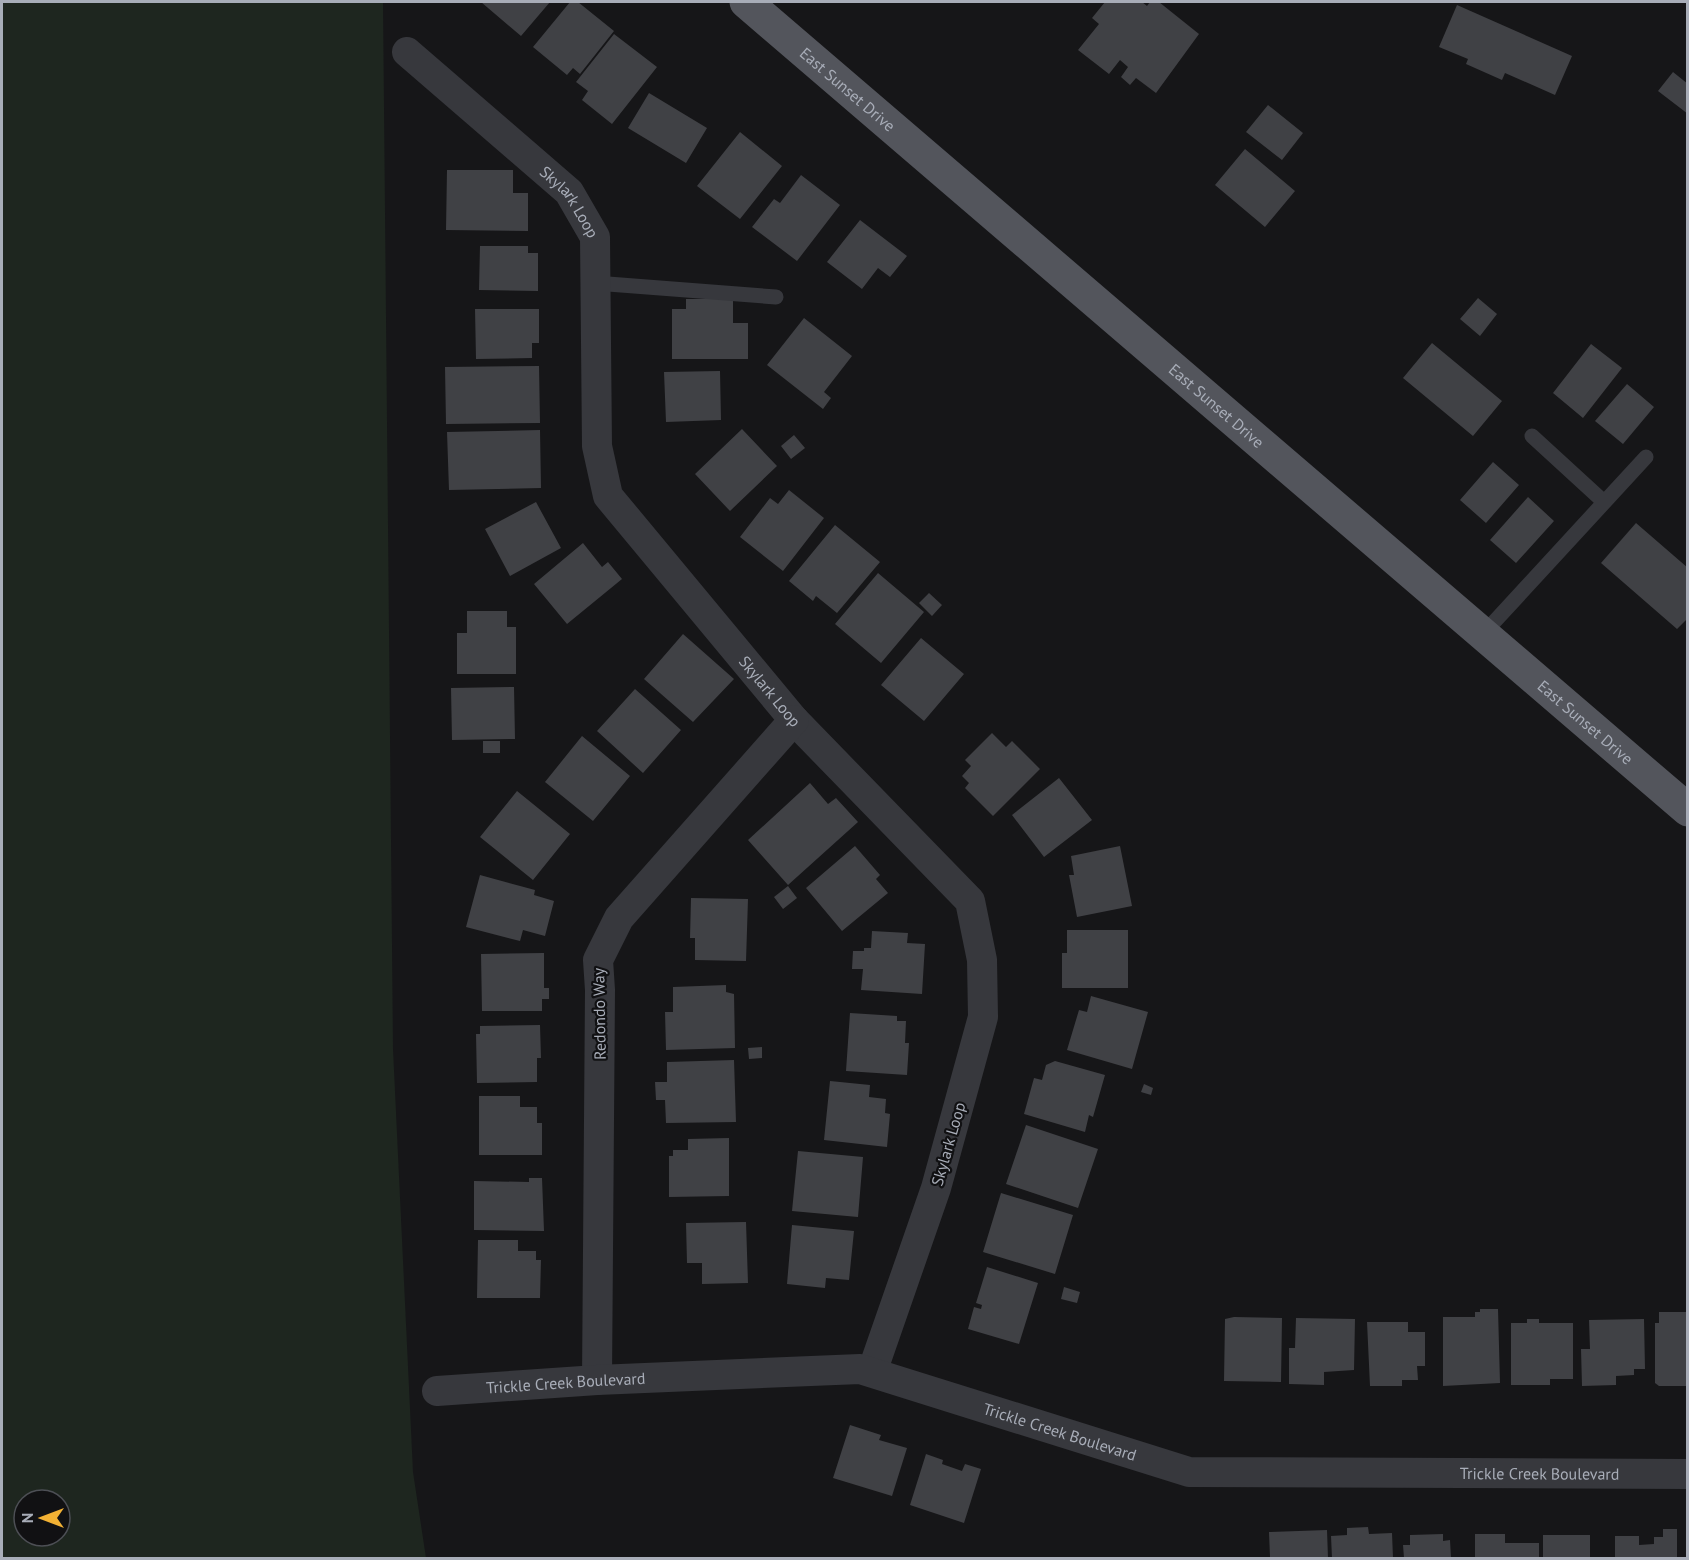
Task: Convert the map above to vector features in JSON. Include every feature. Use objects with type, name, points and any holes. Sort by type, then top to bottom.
[{"type":"main road","name":"East Sunset Drive","points":[[746,2],[1688,810]]},
{"type":"street","name":"Skylark Loop","points":[[407,52],[569,192],[595,237],[597,446],[608,496],[794,720],[970,901],[982,960],[983,1017],[936,1188],[872,1372]]},
{"type":"street","name":"Redondo Way","points":[[597,1380],[600,1001],[598,960],[619,918],[794,720]]},
{"type":"street","name":"Trickle Creek Boulevard","points":[[436,1391],[597,1380],[860,1369],[1189,1472],[1688,1474]]},
{"type":"lane","points":[[595,284],[776,297]]},
{"type":"lane","points":[[1532,436],[1604,502]]},
{"type":"lane","points":[[1483,634],[1646,457]]},
{"type":"shaded area","points":[[2,2],[383,2],[393,1049],[413,1472],[426,1558],[2,1558]]},
{"type":"building","points":[[481,2],[550,2],[521,36]]},
{"type":"building","points":[[570,2],[578,2],[614,31],[580,74],[573,68],[567,75],[533,47]]},
{"type":"building","points":[[1105,2],[1142,2],[1147,6],[1150,2],[1159,2],[1199,34],[1156,93],[1136,78],[1130,85],[1121,77],[1128,67],[1120,60],[1109,74],[1078,50],[1099,24],[1092,18]]},
{"type":"building","points":[[1457,5],[1572,56],[1555,95],[1505,73],[1502,80],[1466,64],[1468,59],[1439,47]]},
{"type":"building","points":[[614,34],[657,67],[612,124],[582,100],[588,91],[576,82]]},
{"type":"building","points":[[1673,72],[1688,84],[1688,114],[1658,91]]},
{"type":"building","points":[[649,93],[707,128],[686,163],[628,128]]},
{"type":"building","points":[[1268,105],[1303,133],[1282,160],[1246,132]]},
{"type":"building","points":[[740,132],[782,166],[740,219],[697,186]]},
{"type":"building","points":[[1245,149],[1295,191],[1265,227],[1215,185]]},
{"type":"building","points":[[447,170],[513,170],[513,193],[528,193],[528,231],[446,230]]},
{"type":"building","points":[[801,175],[840,205],[797,261],[752,227],[774,199],[780,203]]},
{"type":"building","points":[[860,220],[907,256],[890,277],[878,268],[862,289],[827,262]]},
{"type":"building","points":[[480,246],[528,246],[528,253],[538,253],[538,291],[479,290]]},
{"type":"building","points":[[1478,298],[1497,314],[1480,336],[1460,319]]},
{"type":"building","points":[[686,299],[733,299],[733,323],[748,323],[748,359],[672,359],[672,309],[686,309]]},
{"type":"building","points":[[475,309],[539,309],[539,343],[532,343],[532,358],[476,359]]},
{"type":"building","points":[[804,318],[852,356],[824,392],[831,398],[823,409],[767,365]]},
{"type":"building","points":[[1432,343],[1502,401],[1473,436],[1403,378]]},
{"type":"building","points":[[1591,344],[1622,368],[1583,418],[1553,393]]},
{"type":"building","points":[[539,366],[540,423],[446,424],[445,367]]},
{"type":"building","points":[[720,371],[721,420],[666,422],[664,372]]},
{"type":"building","points":[[1627,384],[1654,407],[1623,444],[1595,421]]},
{"type":"building","points":[[742,429],[777,466],[730,511],[695,474]]},
{"type":"building","points":[[540,430],[541,488],[449,490],[447,432]]},
{"type":"building","points":[[794,435],[805,448],[791,459],[781,446]]},
{"type":"building","points":[[1493,462],[1519,485],[1486,523],[1460,500]]},
{"type":"building","points":[[789,490],[824,518],[783,571],[740,537],[770,498],[778,504]]},
{"type":"building","points":[[1528,497],[1554,521],[1516,563],[1490,540]]},
{"type":"building","points":[[536,502],[561,548],[510,576],[485,529]]},
{"type":"building","points":[[1636,523],[1688,568],[1688,618],[1677,629],[1601,563]]},
{"type":"building","points":[[835,525],[880,562],[837,613],[816,596],[813,601],[789,581]]},
{"type":"building","points":[[583,543],[602,567],[608,562],[622,579],[567,624],[534,584]]},
{"type":"building","points":[[878,573],[924,612],[881,663],[835,624]]},
{"type":"building","points":[[929,593],[942,605],[932,616],[919,603]]},
{"type":"building","points":[[467,611],[507,611],[507,627],[516,627],[516,674],[457,674],[457,633],[467,633]]},
{"type":"building","points":[[683,634],[734,679],[693,722],[644,679]]},
{"type":"building","points":[[921,638],[964,674],[924,721],[881,685]]},
{"type":"building","points":[[514,687],[515,739],[452,740],[451,688]]},
{"type":"building","points":[[635,689],[681,730],[643,773],[597,731]]},
{"type":"building","points":[[992,733],[1006,747],[1012,741],[1040,769],[993,816],[965,788],[969,783],[962,776],[971,766],[965,760]]},
{"type":"building","points":[[582,736],[630,776],[593,821],[545,782]]},
{"type":"building","points":[[483,741],[500,741],[500,753],[483,753]]},
{"type":"building","points":[[1059,778],[1092,820],[1044,857],[1012,815]]},
{"type":"building","points":[[810,783],[828,804],[836,798],[858,822],[788,885],[748,840]]},
{"type":"building","points":[[517,791],[570,834],[533,880],[480,837]]},
{"type":"building","points":[[855,846],[880,875],[876,879],[888,893],[842,931],[806,888]]},
{"type":"building","points":[[1120,846],[1132,906],[1077,917],[1069,875],[1074,875],[1071,856]]},
{"type":"building","points":[[480,875],[535,890],[534,895],[554,901],[545,936],[523,930],[520,941],[466,927]]},
{"type":"building","points":[[788,886],[797,898],[783,909],[774,897]]},
{"type":"building","points":[[691,898],[748,899],[746,961],[695,960],[695,938],[690,938]]},
{"type":"building","points":[[1067,930],[1128,930],[1128,988],[1062,988],[1062,953],[1067,953]]},
{"type":"building","points":[[872,931],[908,933],[907,943],[925,944],[922,994],[861,990],[863,969],[852,969],[853,951],[864,951],[864,948],[871,948]]},
{"type":"building","points":[[544,953],[544,988],[549,988],[549,999],[542,999],[542,1011],[482,1011],[481,954]]},
{"type":"building","points":[[726,985],[726,992],[734,994],[735,1048],[666,1050],[665,1012],[673,1012],[673,987]]},
{"type":"building","points":[[1091,996],[1148,1012],[1132,1069],[1067,1050],[1079,1010],[1087,1012]]},
{"type":"building","points":[[850,1013],[897,1016],[897,1021],[906,1021],[905,1043],[909,1043],[907,1075],[846,1071]]},
{"type":"building","points":[[540,1025],[541,1058],[537,1058],[537,1082],[477,1083],[476,1034],[480,1034],[480,1026]]},
{"type":"building","points":[[762,1047],[762,1058],[749,1059],[748,1048]]},
{"type":"building","points":[[734,1060],[736,1122],[666,1123],[665,1100],[656,1100],[655,1082],[667,1082],[667,1062]]},
{"type":"building","points":[[1055,1061],[1105,1075],[1093,1117],[1089,1115],[1085,1132],[1024,1114],[1034,1078],[1042,1080],[1046,1065]]},
{"type":"building","points":[[830,1081],[870,1085],[869,1097],[886,1099],[885,1113],[890,1114],[887,1147],[824,1140]]},
{"type":"building","points":[[1144,1084],[1153,1088],[1151,1095],[1141,1092]]},
{"type":"building","points":[[479,1096],[520,1096],[520,1107],[537,1107],[537,1123],[542,1123],[542,1155],[479,1155]]},
{"type":"building","points":[[1026,1125],[1098,1149],[1078,1208],[1006,1184]]},
{"type":"building","points":[[729,1138],[729,1196],[669,1197],[669,1156],[673,1156],[673,1150],[688,1150],[688,1139]]},
{"type":"building","points":[[798,1151],[863,1157],[858,1217],[792,1211]]},
{"type":"building","points":[[529,1178],[542,1178],[544,1231],[474,1230],[474,1181],[529,1182]]},
{"type":"building","points":[[1001,1193],[1073,1215],[1055,1274],[983,1252]]},
{"type":"building","points":[[746,1222],[748,1283],[702,1284],[702,1263],[687,1263],[686,1223]]},
{"type":"building","points":[[792,1225],[854,1231],[849,1280],[826,1278],[825,1288],[787,1284]]},
{"type":"building","points":[[478,1240],[518,1240],[518,1251],[536,1251],[536,1260],[541,1260],[540,1298],[477,1298]]},
{"type":"building","points":[[987,1267],[1038,1283],[1019,1344],[968,1329],[974,1307],[981,1309],[982,1305],[976,1303]]},
{"type":"building","points":[[1064,1287],[1080,1292],[1077,1303],[1061,1299]]},
{"type":"building","points":[[1480,1309],[1498,1309],[1500,1383],[1443,1386],[1443,1317],[1475,1317],[1475,1312],[1480,1312]]},
{"type":"building","points":[[1659,1312],[1688,1312],[1688,1386],[1659,1386],[1655,1383],[1655,1323],[1659,1323]]},
{"type":"building","points":[[1234,1317],[1282,1318],[1281,1382],[1224,1381],[1225,1319]]},
{"type":"building","points":[[1296,1318],[1355,1319],[1354,1370],[1324,1372],[1324,1385],[1289,1384],[1289,1348],[1295,1348]]},
{"type":"building","points":[[1527,1319],[1539,1319],[1539,1323],[1573,1323],[1573,1379],[1550,1379],[1550,1385],[1511,1385],[1511,1323],[1527,1323]]},
{"type":"building","points":[[1644,1319],[1645,1369],[1634,1369],[1634,1375],[1616,1376],[1616,1385],[1582,1386],[1581,1349],[1590,1349],[1589,1320]]},
{"type":"building","points":[[1367,1322],[1408,1322],[1408,1332],[1425,1332],[1425,1366],[1417,1366],[1418,1380],[1402,1380],[1402,1386],[1370,1386]]},
{"type":"building","points":[[850,1425],[881,1435],[879,1440],[907,1448],[892,1496],[833,1478]]},
{"type":"building","points":[[926,1454],[943,1460],[942,1464],[962,1471],[965,1464],[981,1469],[964,1523],[910,1505]]},
{"type":"building","points":[[1368,1527],[1369,1534],[1392,1533],[1393,1558],[1332,1558],[1331,1536],[1347,1535],[1347,1528]]},
{"type":"building","points":[[1663,1529],[1677,1529],[1677,1558],[1615,1558],[1615,1536],[1639,1536],[1639,1545],[1654,1544],[1654,1537],[1663,1537]]},
{"type":"building","points":[[1327,1530],[1328,1558],[1270,1557],[1269,1532]]},
{"type":"building","points":[[1443,1534],[1443,1541],[1450,1540],[1451,1558],[1404,1558],[1403,1545],[1410,1545],[1410,1535]]},
{"type":"building","points":[[1475,1534],[1505,1534],[1505,1543],[1539,1543],[1539,1558],[1475,1558]]},
{"type":"building","points":[[1543,1535],[1590,1535],[1590,1558],[1543,1558]]}]
